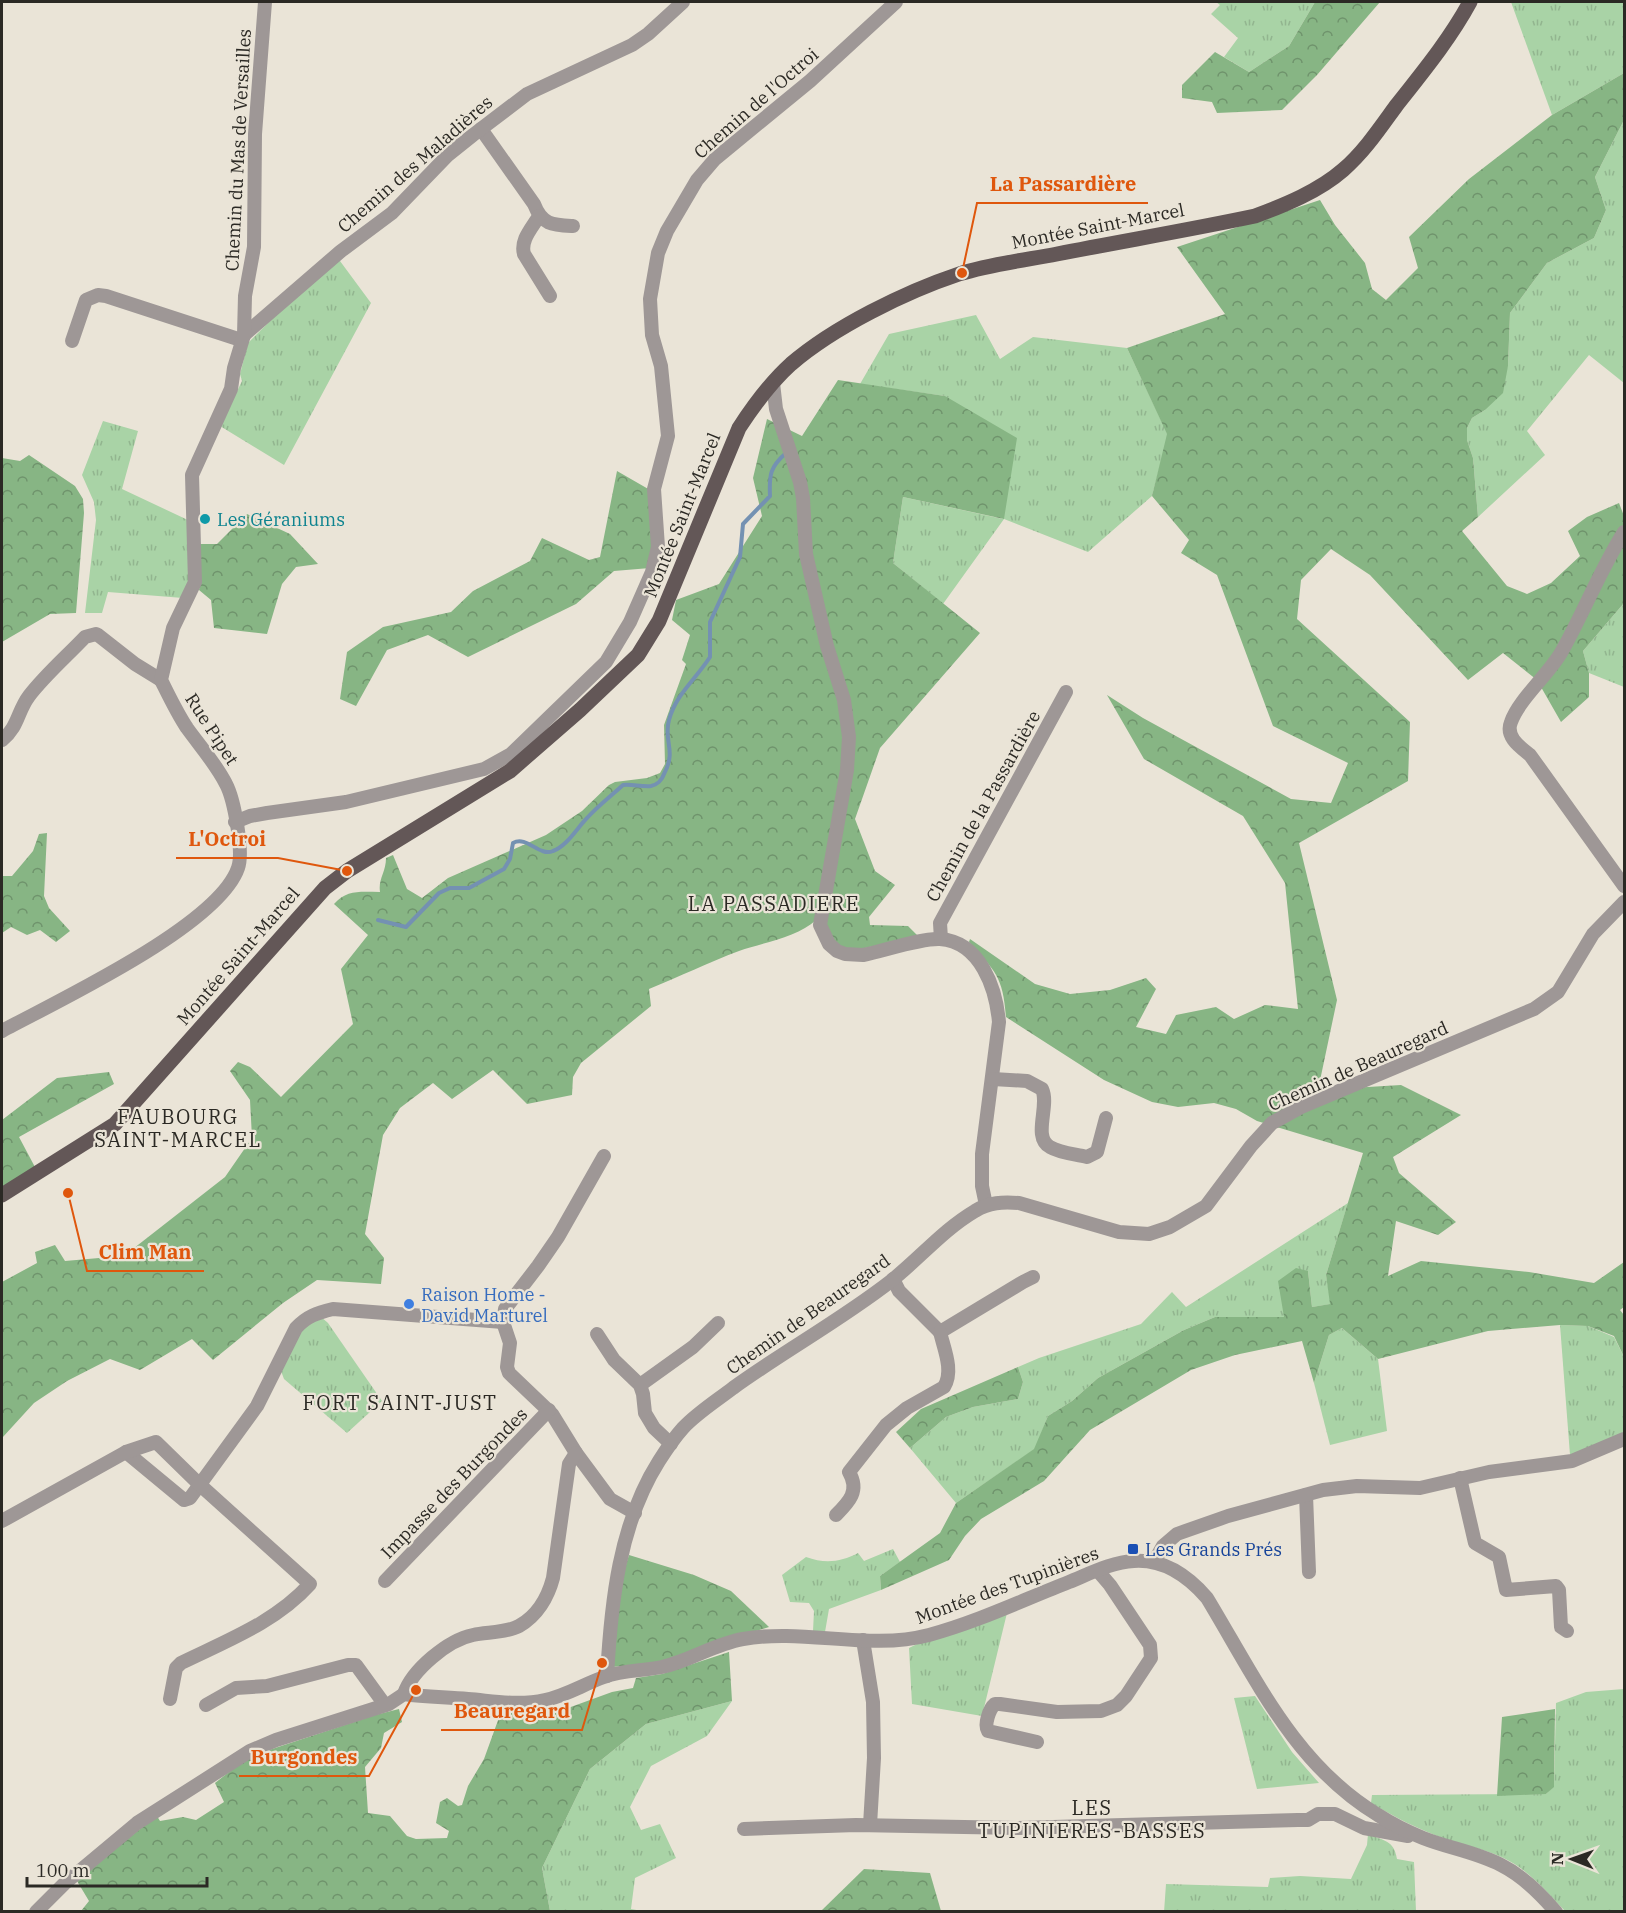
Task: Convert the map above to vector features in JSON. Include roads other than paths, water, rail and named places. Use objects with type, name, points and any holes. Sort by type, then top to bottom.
[{"type":"main road","name":"Montée Saint-Marcel","points":[[2,1195],[115,1124],[325,888],[516,758],[620,673],[638,655],[650,638],[671,592],[739,428],[752,407],[792,364],[831,336],[891,302],[947,278],[1010,262],[1255,216],[1286,204],[1343,170],[1373,136],[1432,60],[1470,2]]},
{"type":"street","name":"Chemin du Mas de Versailles","points":[[243,338],[245,296],[254,248],[255,134],[266,2]]},
{"type":"street","name":"Chemin des Maladières","points":[[243,338],[342,251],[392,213],[448,155],[526,94],[632,45],[648,34],[682,2]]},
{"type":"street","name":"Chemin de l'Octroi","points":[[235,822],[250,816],[346,802],[484,769],[516,758],[526,737],[606,662],[630,622],[652,572],[658,547],[654,489],[668,436],[668,427],[661,366],[652,335],[650,299],[658,253],[668,231],[698,180],[715,159],[810,81],[896,2]]},
{"type":"street","points":[[481,129],[534,204],[539,216],[551,224],[573,226]]},
{"type":"street","points":[[539,216],[522,248],[550,296]]},
{"type":"street","points":[[2,740],[16,725],[22,705],[33,691],[85,637],[96,634],[135,664],[161,680],[174,628],[195,582],[192,475],[231,389],[243,338],[98,295],[86,300],[72,340]]},
{"type":"street","points":[[773,383],[776,409],[800,482],[806,554],[827,646],[844,699],[849,728],[847,770],[820,925],[829,944],[837,951],[854,956],[941,939],[964,948],[988,976],[994,990],[999,1022],[982,1154],[982,1186],[986,1205]]},
{"type":"street","points":[[1624,532],[1597,579],[1561,652],[1521,706],[1510,723],[1510,730],[1514,741],[1530,755],[1624,886]]},
{"type":"street","name":"Rue Pipet","points":[[2,1031],[117,970],[173,933],[214,902],[231,883],[238,868],[240,852],[227,785],[185,725],[161,680]]},
{"type":"street","name":"Chemin de la Passardière","points":[[941,939],[940,922],[1066,692]]},
{"type":"street","name":"Chemin de Beauregard","points":[[606,1676],[612,1600],[625,1544],[646,1484],[683,1428],[722,1396],[892,1280],[965,1217],[986,1205],[1019,1203],[1119,1232],[1149,1234],[1170,1227],[1206,1206],[1251,1146],[1272,1123],[1339,1090],[1541,1005],[1558,992],[1593,934],[1624,902]]},
{"type":"street","points":[[993,1079],[1027,1081],[1042,1089],[1045,1104],[1042,1138],[1051,1148],[1087,1157],[1093,1156],[1097,1152],[1106,1119]]},
{"type":"street","points":[[604,1156],[558,1237],[505,1309],[503,1322],[510,1343],[507,1367],[509,1373],[549,1410],[576,1453],[610,1499],[635,1513]]},
{"type":"street","points":[[940,1332],[1034,1277]]},
{"type":"street","points":[[836,1515],[852,1500],[854,1480],[849,1472],[886,1425],[907,1408],[944,1387],[947,1383],[948,1364],[940,1332],[899,1291],[892,1280]]},
{"type":"street","points":[[126,1452],[184,1500],[190,1498],[257,1406],[296,1328],[305,1318],[316,1313],[333,1310],[503,1322]]},
{"type":"street","points":[[640,1385],[693,1347],[718,1323]]},
{"type":"street","points":[[597,1334],[614,1360],[640,1385],[645,1413],[654,1428],[671,1444]]},
{"type":"street","name":"Impasse des Burgondes","points":[[384,1581],[549,1410]]},
{"type":"street","points":[[1154,1562],[1163,1546],[1177,1534],[1228,1516],[1323,1490],[1357,1486],[1420,1488],[1489,1472],[1572,1461],[1624,1439]]},
{"type":"street","points":[[2,1521],[126,1452],[156,1442],[310,1584],[295,1600],[270,1618],[181,1663],[176,1668],[170,1699]]},
{"type":"street","points":[[36,1911],[136,1823],[250,1751],[276,1740],[385,1705],[404,1694],[419,1670],[448,1646],[470,1635],[520,1626],[544,1603],[549,1595],[569,1464],[576,1453]]},
{"type":"street","points":[[1460,1478],[1475,1543],[1499,1557],[1506,1590],[1556,1586],[1559,1590],[1561,1628],[1567,1631]]},
{"type":"street","points":[[1306,1495],[1309,1572]]},
{"type":"street","name":"Montée des Tupinières","points":[[404,1694],[513,1703],[532,1702],[558,1697],[606,1676],[663,1666],[687,1659],[709,1648],[743,1639],[791,1636],[862,1640],[906,1639],[957,1626],[1098,1571],[1132,1561],[1154,1562],[1186,1577],[1207,1598],[1288,1731],[1312,1761],[1354,1800],[1422,1838],[1499,1864],[1525,1881],[1556,1911]]},
{"type":"street","points":[[1037,1742],[988,1731],[986,1726],[991,1707],[1000,1704],[1066,1713],[1110,1709],[1126,1696],[1150,1658],[1150,1645],[1098,1571]]},
{"type":"street","points":[[862,1640],[873,1702],[874,1758],[870,1825]]},
{"type":"street","points":[[206,1705],[236,1688],[267,1686],[348,1665],[356,1665],[385,1705]]},
{"type":"street","points":[[744,1829],[870,1825],[1018,1828],[1298,1821],[1325,1813],[1335,1814],[1364,1828],[1422,1838]]},
{"type":"waterway","points":[[378,920],[406,927],[439,893],[450,888],[469,888],[504,869],[510,859],[513,843],[523,842],[548,852],[558,849],[623,785],[651,786],[661,780],[668,766],[670,752],[669,720],[681,694],[710,657],[710,622],[740,557],[743,524],[770,496],[772,472],[786,453]]},
{"type":"place","name":"La Passardière","points":[[962,273]]},
{"type":"place","name":"Les Géraniums","points":[[205,519]]},
{"type":"place","name":"L'Octroi","points":[[347,871]]},
{"type":"place","name":"Clim Man","points":[[68,1193]]},
{"type":"place","name":"Raison Home - David Marturel","points":[[409,1304]]},
{"type":"place","name":"Les Grands Prés","points":[[1133,1549]]},
{"type":"place","name":"Beauregard","points":[[602,1663]]},
{"type":"place","name":"Burgondes","points":[[416,1690]]},
{"type":"district","name":"LA PASSADIERE","points":[[774,903]]},
{"type":"district","name":"FAUBOURG SAINT-MARCEL","points":[[178,1128]]},
{"type":"district","name":"FORT SAINT-JUST","points":[[400,1402]]},
{"type":"district","name":"LES TUPINIERES-BASSES","points":[[1092,1818]]}]
